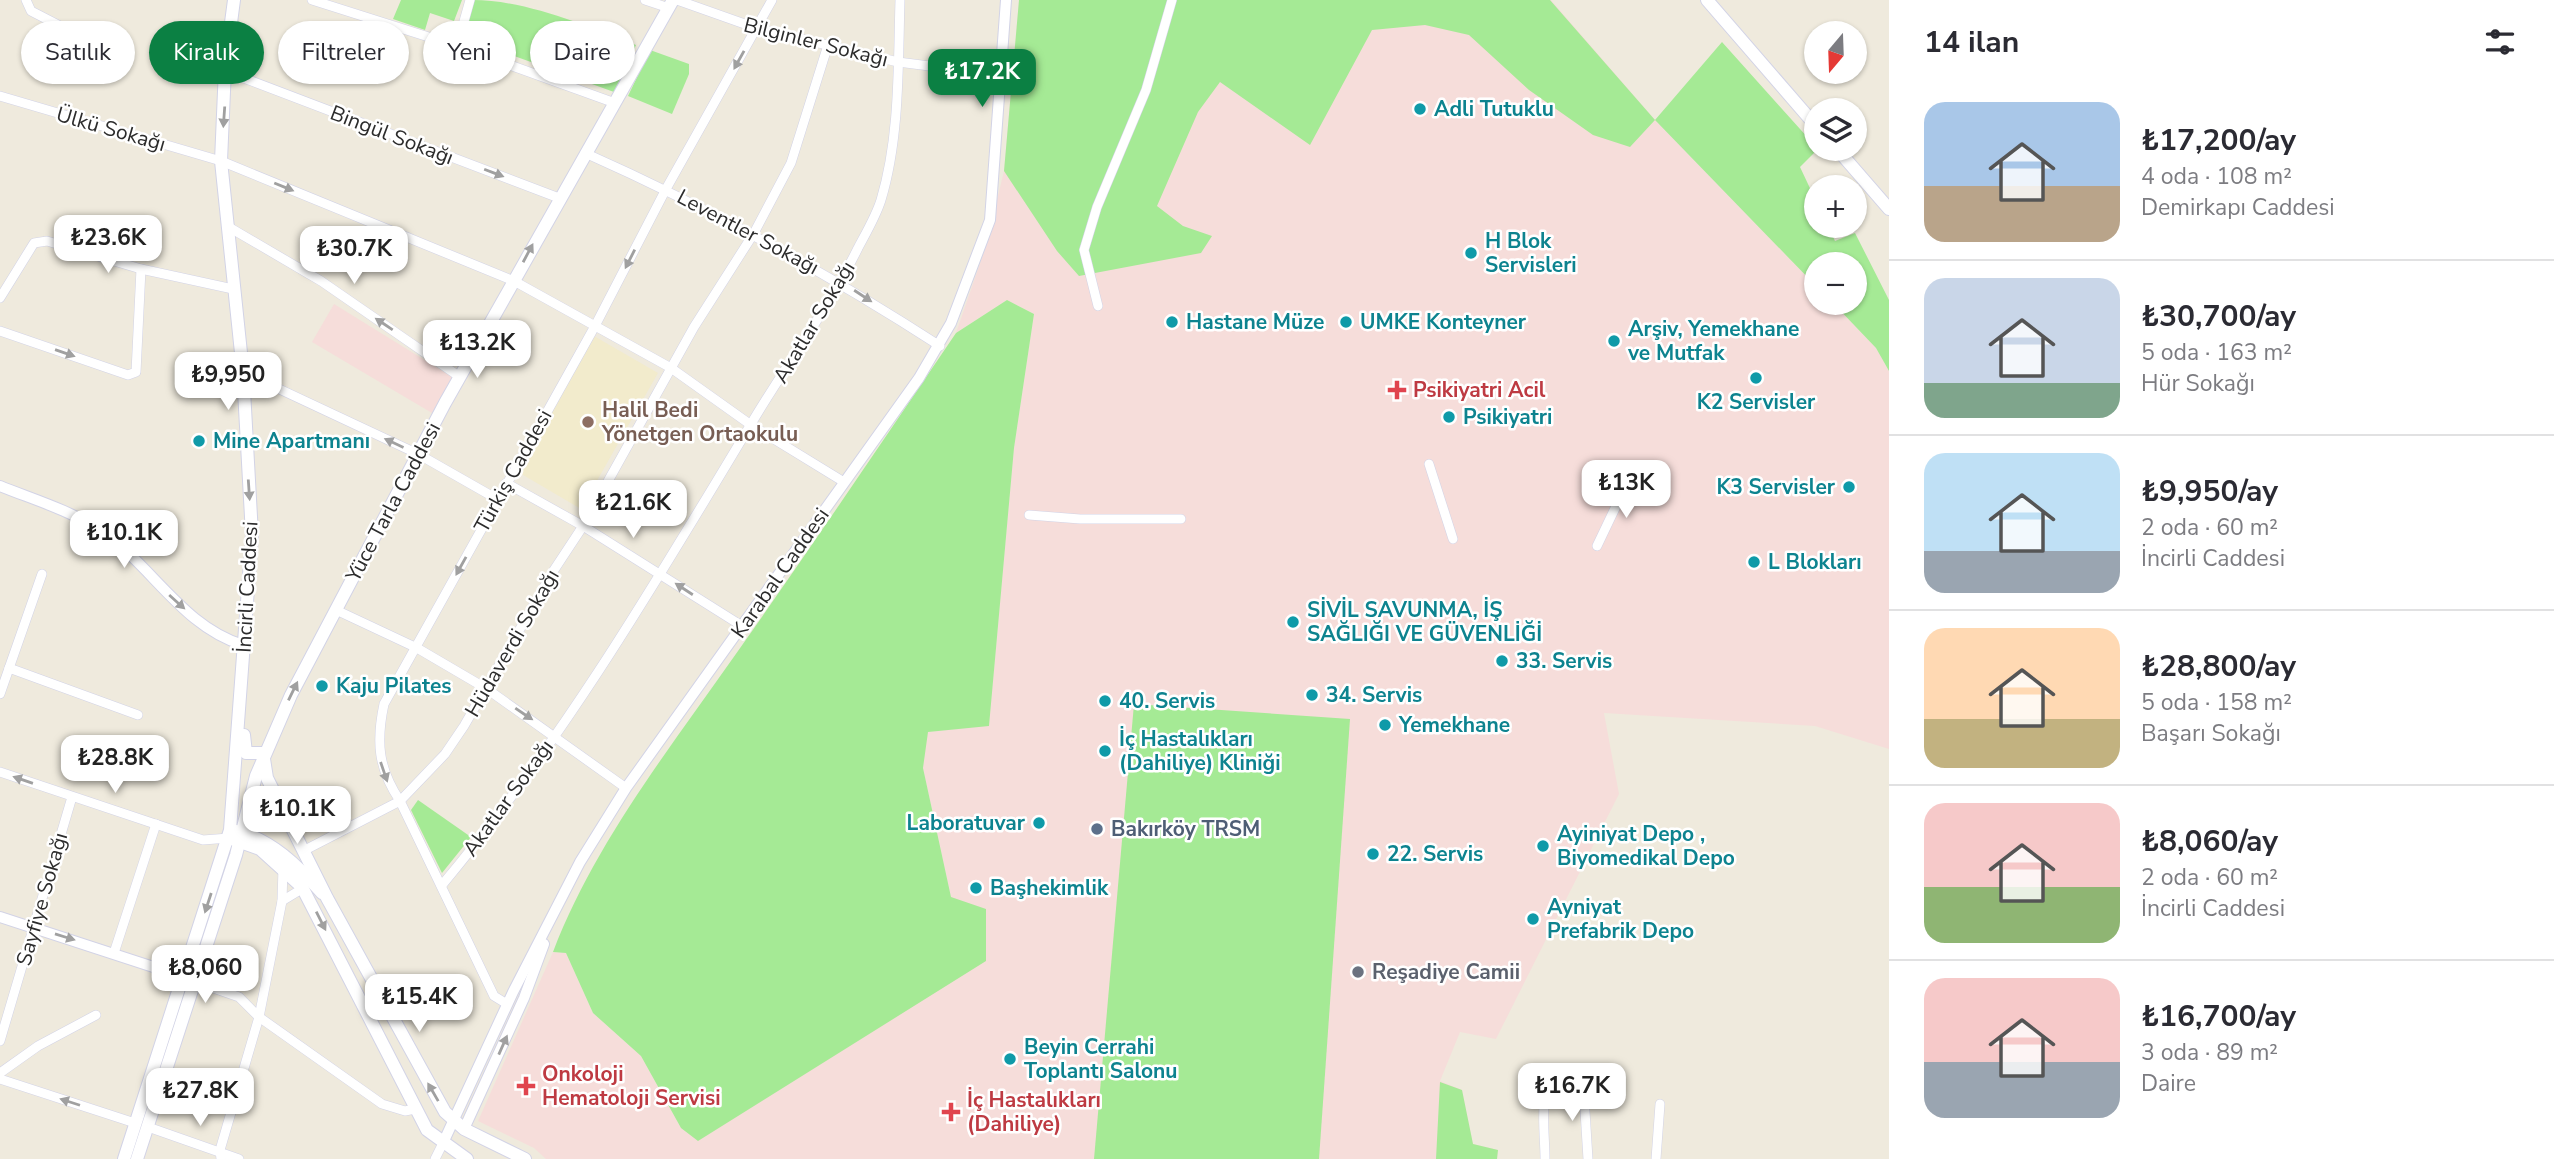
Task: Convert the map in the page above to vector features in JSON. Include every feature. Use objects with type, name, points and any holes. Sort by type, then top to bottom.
[{"type":"main road","name":"İncirli Caddesi","points":[[231,21],[234,0]]},
{"type":"main road","points":[[1707,0],[1804,111]]},
{"type":"main road","name":"Yüce Tarla Caddesi","points":[[265,753],[291,695],[418,454],[559,198],[673,3]]},
{"type":"main road","name":"İncirli Caddesi","points":[[224,84],[221,161],[243,372],[252,535],[243,645],[235,835]]},
{"type":"main road","points":[[1847,161],[1889,209]]},
{"type":"main road","points":[[240,707],[246,753],[265,753],[265,775],[398,1032],[445,1112],[459,1126],[525,1159]]},
{"type":"main road","name":"İncirli Caddesi","points":[[124,1159],[141,1125],[235,835],[265,753]]},
{"type":"main road","points":[[235,835],[283,866],[307,894],[427,1130],[467,1159]]},
{"type":"main road","points":[[235,835],[258,838],[277,850],[327,898]]},
{"type":"main road","name":"İncirli Caddesi","points":[[137,1159],[141,1125]]},
{"type":"street","points":[[26,0],[31,11],[50,21]]},
{"type":"street","points":[[312,0],[423,35]]},
{"type":"street","points":[[464,21],[470,0]]},
{"type":"street","name":"Bilginler Sokağı","points":[[645,0],[673,3],[756,28],[898,62],[1000,75]]},
{"type":"street","name":"Türkiş Caddesi","points":[[507,1004],[495,996],[400,801],[386,780],[378,755],[378,731],[384,704],[595,326],[666,189],[772,0]]},
{"type":"street","name":"Akatlar Sokağı","points":[[442,885],[489,828],[555,735],[661,574],[841,282],[880,202],[889,158],[898,62],[900,0]]},
{"type":"street","name":"Karabal Caddesi","points":[[459,1126],[507,1004],[580,862],[626,788],[940,346],[968,283],[990,220],[1006,0]]},
{"type":"street","points":[[1098,306],[1084,250],[1097,207],[1146,90],[1172,0]]},
{"type":"street","name":"Hüdaverdi Sokağı","points":[[305,850],[400,801],[445,754],[487,689],[554,570],[583,526],[671,368],[754,233],[791,163],[828,45]]},
{"type":"street","points":[[516,67],[615,103]]},
{"type":"street","name":"Bingül Sokağı","points":[[259,84],[559,198]]},
{"type":"street","name":"Ülkü Sokağı","points":[[0,96],[221,161],[514,281],[671,368],[751,425],[844,482]]},
{"type":"street","name":"Leventler Sokağı","points":[[585,153],[666,189],[754,233],[841,282],[940,346]]},
{"type":"street","points":[[227,226],[321,281],[460,377]]},
{"type":"street","points":[[0,298],[34,243],[47,241],[141,269],[233,289]]},
{"type":"street","points":[[0,331],[128,375],[136,372],[141,269]]},
{"type":"street","points":[[243,372],[418,454],[497,499]]},
{"type":"street","points":[[1430,464],[1453,539]]},
{"type":"street","points":[[1597,547],[1628,481]]},
{"type":"street","points":[[506,483],[583,526],[742,626]]},
{"type":"street","points":[[0,485],[97,528],[142,564],[173,600],[208,628],[243,645]]},
{"type":"street","points":[[1029,515],[1080,519],[1181,519]]},
{"type":"street","points":[[0,694],[42,574]]},
{"type":"street","points":[[336,610],[417,648],[487,689],[626,788]]},
{"type":"street","points":[[9,668],[138,715]]},
{"type":"street","points":[[0,772],[203,839],[235,835]]},
{"type":"street","name":"Sayfiye Sokağı","points":[[0,1041],[72,797]]},
{"type":"street","points":[[114,953],[156,824]]},
{"type":"street","points":[[220,1154],[259,1017],[282,901],[283,866]]},
{"type":"street","points":[[282,901],[292,892],[300,890],[307,894]]},
{"type":"street","points":[[0,917],[239,997],[259,1017],[382,1104],[405,1111],[415,1109]]},
{"type":"street","name":"Karabal Caddesi","points":[[443,1143],[459,1126],[524,998],[553,918]]},
{"type":"street","points":[[0,1073],[38,1046],[96,1015]]},
{"type":"street","points":[[1545,1159],[1547,1081],[1555,1070],[1568,1071],[1583,1079],[1588,1159]]},
{"type":"street","points":[[0,1079],[239,1159]]},
{"type":"street","points":[[1656,1159],[1660,1104]]},
{"type":"street","points":[[435,1159],[443,1143]]},
{"type":"shaded area","points":[[1019,0],[1551,0],[1655,120],[1804,274],[1804,315],[1844,315],[1876,348],[1889,371],[1889,749],[1815,726],[1604,713],[1619,794],[1496,1039],[1460,1032],[1440,1081],[1462,1090],[1473,1144],[1498,1150],[1497,1159],[546,1159],[534,1148],[478,1121],[553,952],[566,953],[593,1013],[641,1056],[681,1128],[951,897],[923,768],[927,732],[989,725],[1014,448],[1034,314],[1007,300],[956,333],[985,249],[1004,171]]},
{"type":"shaded area","points":[[334,304],[452,377],[432,413],[312,342]]},
{"type":"shaded area","name":"Halil Bedi Yönetgen Ortaokulu","points":[[594,336],[658,373],[581,509],[518,472]]},
{"type":"green space","points":[[401,0],[462,0],[454,21],[430,13],[428,21],[423,21],[423,29],[409,24],[409,21],[393,19]]},
{"type":"green space","points":[[473,0],[514,4],[573,21],[530,21],[530,62],[516,57],[516,21],[467,21]]},
{"type":"green space","points":[[1019,0],[1550,0],[1655,120],[1630,147],[1593,135],[1529,90],[1469,35],[1425,25],[1372,30],[1310,145],[1220,82],[1198,112],[1157,206],[1183,226],[1212,236],[1201,253],[1079,276],[1057,251],[1004,171]]},
{"type":"green space","points":[[1722,42],[1804,133],[1806,161],[1800,167],[1804,176],[1804,238],[1834,238],[1835,241],[1858,238],[1865,252],[1804,252],[1804,274],[1655,120]]},
{"type":"green space","points":[[650,50],[689,64],[689,74],[672,114],[628,96]]},
{"type":"green space","points":[[592,84],[618,84],[614,92]]},
{"type":"green space","points":[[1867,257],[1889,300],[1889,371],[1876,348],[1844,315],[1867,315]]},
{"type":"green space","points":[[1007,300],[1034,314],[1014,448],[989,726],[928,732],[923,768],[951,897],[986,909],[986,961],[698,1141],[681,1128],[641,1056],[593,1013],[566,953],[553,952],[590,872],[636,796],[956,333]]},
{"type":"green space","points":[[1134,704],[1350,719],[1319,1159],[1094,1159]]},
{"type":"green space","points":[[418,800],[471,837],[442,873],[411,810]]},
{"type":"green space","points":[[1440,1082],[1462,1090],[1473,1144],[1498,1150],[1497,1159],[1436,1159]]},
{"type":"place","name":"Adli Tutuklu","points":[[1420,109]]},
{"type":"place","name":"H Blok Servisleri","points":[[1471,253]]},
{"type":"place","name":"Hastane Müze","points":[[1172,322]]},
{"type":"place","name":"UMKE Konteyner","points":[[1346,322]]},
{"type":"place","name":"Arşiv, Yemekhane ve Mutfak","points":[[1614,341]]},
{"type":"place","name":"K2 Servisler","points":[[1756,378]]},
{"type":"place","name":"Psikiyatri Acil","points":[[1397,390]]},
{"type":"place","name":"Psikiyatri","points":[[1449,417]]},
{"type":"place","name":"Halil Bedi Yönetgen Ortaokulu","points":[[588,422]]},
{"type":"place","name":"Mine Apartmanı","points":[[199,441]]},
{"type":"place","name":"K3 Servisler","points":[[1849,487]]},
{"type":"place","name":"L Blokları","points":[[1754,562]]},
{"type":"place","name":"SİVİL SAVUNMA, İŞ SAĞLIĞI VE GÜVENLİĞİ","points":[[1293,622]]},
{"type":"place","name":"33. Servis","points":[[1502,661]]},
{"type":"place","name":"Kaju Pilates","points":[[322,686]]},
{"type":"place","name":"34. Servis","points":[[1312,695]]},
{"type":"place","name":"40. Servis","points":[[1105,701]]},
{"type":"place","name":"Yemekhane","points":[[1385,725]]},
{"type":"place","name":"İç Hastalıkları (Dahiliye) Kliniği","points":[[1105,751]]},
{"type":"place","name":"Laboratuvar","points":[[1039,823]]},
{"type":"place","name":"Bakırköy TRSM","points":[[1097,829]]},
{"type":"place","name":"Ayiniyat Depo , Biyomedikal Depo","points":[[1543,846]]},
{"type":"place","name":"22. Servis","points":[[1373,854]]},
{"type":"place","name":"Başhekimlik","points":[[976,888]]},
{"type":"place","name":"Ayniyat Prefabrik Depo","points":[[1533,919]]},
{"type":"place","name":"Reşadiye Camii","points":[[1358,972]]},
{"type":"place","name":"Beyin Cerrahi Toplantı Salonu","points":[[1010,1059]]},
{"type":"place","name":"Onkoloji Hematoloji Servisi","points":[[526,1086]]},
{"type":"place","name":"İç Hastalıkları (Dahiliye)","points":[[951,1112]]}]
